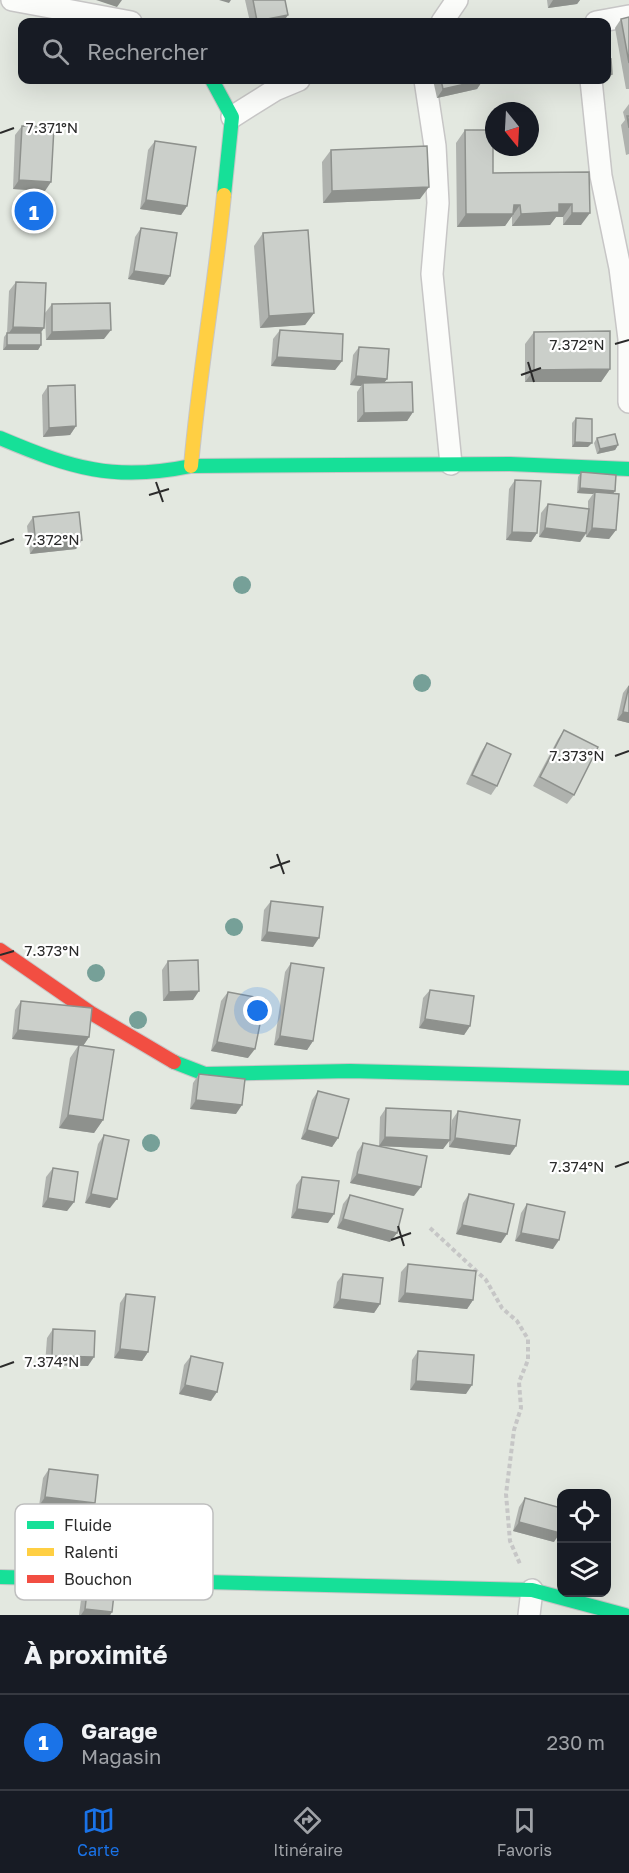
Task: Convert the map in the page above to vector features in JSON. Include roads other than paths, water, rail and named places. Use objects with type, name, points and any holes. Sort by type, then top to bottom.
[{"type":"street","points":[[12,0],[109,18]]},
{"type":"street","points":[[445,18],[457,0]]},
{"type":"street","points":[[611,19],[629,16]]},
{"type":"street","points":[[191,466],[199,379],[214,293],[232,117],[214,84]]},
{"type":"street","points":[[232,117],[275,90],[289,84]]},
{"type":"street","points":[[426,84],[435,146],[438,203],[432,274],[451,464]]},
{"type":"street","points":[[591,84],[601,176],[620,268],[627,327],[629,402]]},
{"type":"street","points":[[0,438],[49,458],[93,471],[144,475],[191,466],[451,464],[629,469]]},
{"type":"street","points":[[0,950],[65,998],[184,1069],[205,1074],[350,1071],[629,1078]]},
{"type":"street","points":[[0,1577],[15,1577]]},
{"type":"street","points":[[213,1582],[532,1590],[625,1615]]},
{"type":"street","points":[[529,1615],[532,1590]]},
{"type":"place","name":"Garage","points":[[34,211]]}]
